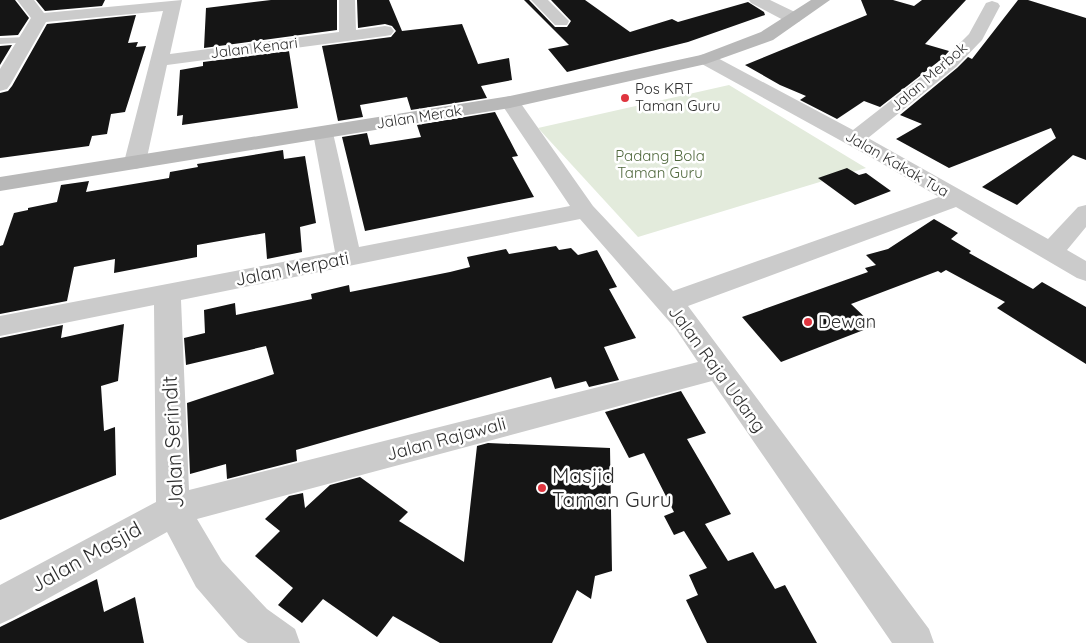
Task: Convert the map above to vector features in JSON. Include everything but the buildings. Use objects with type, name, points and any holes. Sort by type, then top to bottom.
[{"type":"street","points":[[26,0],[40,18]]},
{"type":"street","points":[[347,0],[348,36]]},
{"type":"street","points":[[540,0],[560,20]]},
{"type":"street","points":[[757,0],[793,18]]},
{"type":"street","name":"Jalan Merak","points":[[0,184],[510,102],[706,59],[767,36],[822,0]]},
{"type":"street","points":[[40,18],[173,3],[135,162]]},
{"type":"street","name":"Jalan Merbok","points":[[854,139],[950,63],[976,36],[992,6]]},
{"type":"street","points":[[0,85],[40,18]]},
{"type":"street","name":"Jalan Kenari","points":[[160,60],[385,31]]},
{"type":"street","name":"Jalan Kakak Tua","points":[[706,59],[854,139],[1086,272]]},
{"type":"street","name":"Jalan Raja Udang","points":[[510,102],[585,211],[686,321],[915,643]]},
{"type":"street","points":[[323,133],[349,258]]},
{"type":"street","points":[[670,303],[958,198]]},
{"type":"street","name":"Jalan Merpati","points":[[0,326],[585,211]]},
{"type":"street","points":[[1051,252],[1086,212]]},
{"type":"street","name":"Jalan Serindit","points":[[167,292],[173,510],[209,574],[253,623],[281,643]]},
{"type":"street","name":"Jalan Rajawali","points":[[173,510],[718,368]]},
{"type":"street","name":"Jalan Masjid","points":[[0,605],[173,510]]},
{"type":"lane","points":[[0,41],[28,40]]},
{"type":"green space","name":"Padang Bola Taman Guru","points":[[729,85],[866,168],[638,237],[538,128]]},
{"type":"place","name":"Pos KRT Taman Guru","points":[[625,98]]},
{"type":"place","name":"Dewan","points":[[808,322]]},
{"type":"place","name":"Masjid Taman Guru","points":[[542,488]]}]
